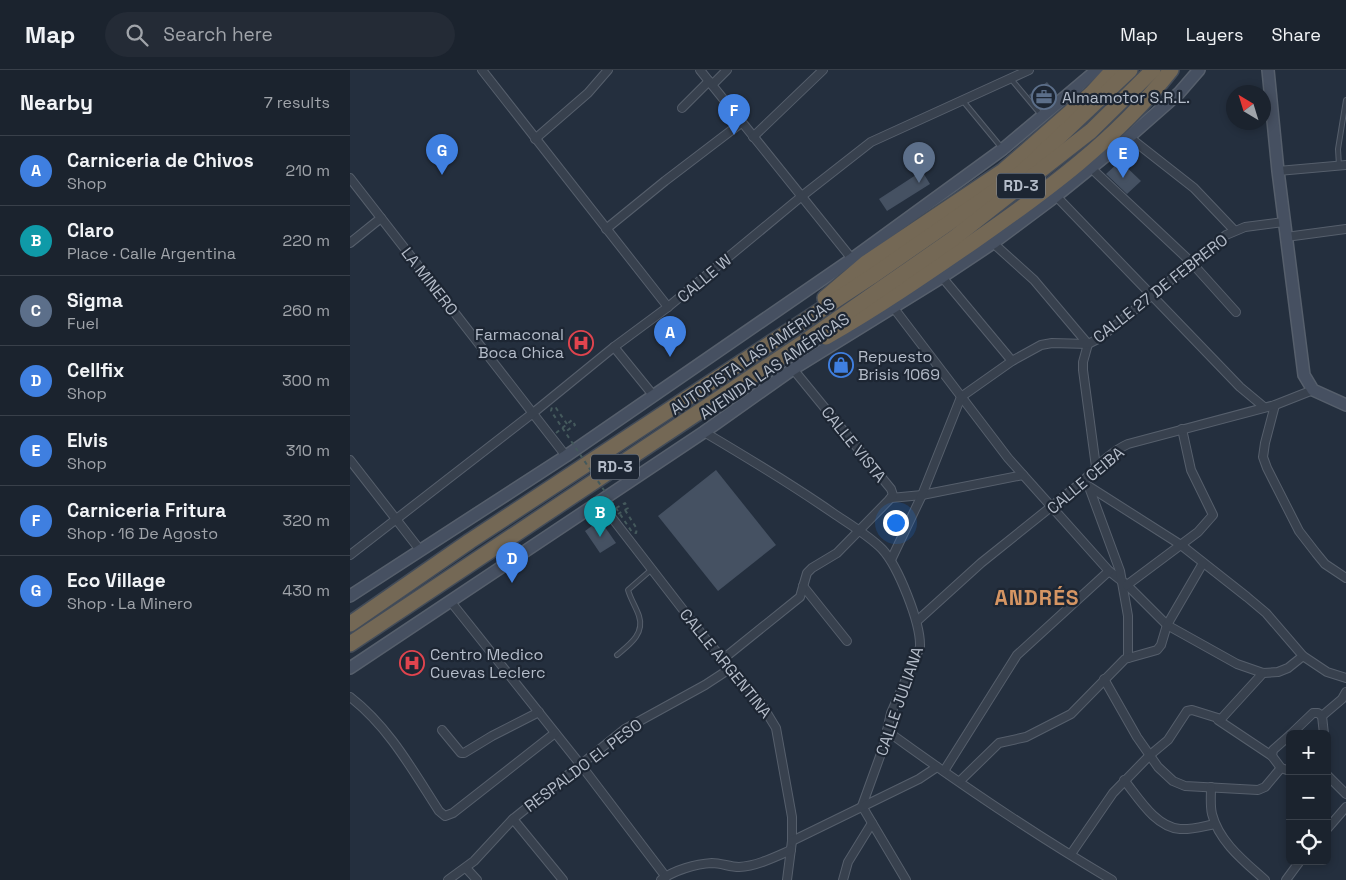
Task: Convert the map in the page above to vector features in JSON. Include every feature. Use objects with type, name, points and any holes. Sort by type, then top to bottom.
[{"type":"highway","points":[[806,320],[829,293],[866,263],[1002,171],[1091,94],[1113,70]]},
{"type":"highway","name":"AUTOPISTA LAS AMÉRICAS","points":[[350,644],[748,380],[1020,173],[1130,70]]},
{"type":"highway","name":"AUTOPISTA LAS AMÉRICAS","points":[[350,624],[470,541],[806,320],[954,238],[1091,131],[1153,70]]},
{"type":"highway","points":[[748,380],[866,314],[1021,208],[1087,156],[1120,126],[1171,70]]},
{"type":"street","points":[[700,70],[852,259]]},
{"type":"street","points":[[682,108],[727,70]]},
{"type":"street","points":[[753,137],[823,70]]},
{"type":"street","name":"CALLE W","points":[[350,555],[533,413],[614,347],[668,307],[802,196],[871,142],[1029,70]]},
{"type":"street","name":"AVENIDA LAS AMÉRICAS","points":[[350,668],[704,432],[793,369],[942,277],[993,243],[1056,196],[1129,137],[1179,93],[1199,70]]},
{"type":"street","points":[[1268,70],[1284,222],[1304,375],[1313,390],[1346,405]]},
{"type":"street","points":[[535,139],[588,93],[605,71]]},
{"type":"street","points":[[350,596],[566,456],[852,259],[1003,149],[1095,71]]},
{"type":"street","points":[[487,72],[535,139],[668,307]]},
{"type":"street","points":[[606,229],[741,123]]},
{"type":"street","points":[[1129,137],[1194,188],[1234,230]]},
{"type":"street","points":[[1278,171],[1342,166]]},
{"type":"street","points":[[1091,168],[1191,262],[1236,312]]},
{"type":"street","name":"LA MINERO","points":[[350,178],[566,456]]},
{"type":"street","points":[[1056,196],[1240,388],[1264,407]]},
{"type":"street","points":[[350,242],[381,218]]},
{"type":"street","name":"CALLE 27 DE FEBRERO","points":[[961,397],[1012,361],[1041,345],[1052,343],[1088,344],[1100,338],[1191,262],[1234,230],[1284,222]]},
{"type":"street","points":[[1286,237],[1346,229]]},
{"type":"street","points":[[993,243],[1034,280],[1088,344],[1083,362],[1083,370],[1096,467]]},
{"type":"street","points":[[942,277],[1012,361]]},
{"type":"street","points":[[893,307],[1023,475],[1109,571],[1124,582],[1167,625],[1237,664],[1263,674],[1283,670],[1303,656]]},
{"type":"street","points":[[614,347],[653,395]]},
{"type":"street","name":"CALLE VISTA","points":[[723,659],[800,597],[807,573],[837,553],[893,495],[891,490],[793,369]]},
{"type":"street","name":"CALLE CEIBA","points":[[917,621],[981,563],[1086,484],[1096,467],[1119,448],[1275,404],[1313,390]]},
{"type":"street","points":[[891,560],[895,556],[922,495],[961,397]]},
{"type":"street","points":[[1275,404],[1263,456],[1267,468],[1299,531],[1325,564],[1346,578]]},
{"type":"street","points":[[1124,582],[1181,545],[1211,520],[1213,515],[1191,470],[1182,429]]},
{"type":"street","name":"CALLE JULIANA","points":[[704,432],[789,483],[881,548],[891,560],[917,621],[920,647],[891,714],[883,748],[862,806]]},
{"type":"street","points":[[350,460],[420,550]]},
{"type":"street","points":[[891,498],[922,495],[1023,475]]},
{"type":"street","points":[[1086,484],[1181,545],[1266,613],[1303,656],[1327,672],[1346,678]]},
{"type":"street","points":[[1086,484],[1124,582],[1128,616],[1128,658]]},
{"type":"street","name":"CALLE ARGENTINA","points":[[599,501],[723,659],[759,700],[776,728],[792,817],[787,880]]},
{"type":"street","points":[[960,781],[999,743],[1026,737],[1071,714],[1125,660],[1157,650],[1161,646],[1167,625],[1203,563]]},
{"type":"street","points":[[451,602],[580,764],[663,878],[686,868],[713,863],[739,867],[767,860],[862,806],[941,769],[1017,655],[1109,571]]},
{"type":"street","points":[[803,586],[847,641]]},
{"type":"street","name":"RESPALDO EL PESO","points":[[448,880],[466,868],[512,819],[625,729],[705,685],[731,668]]},
{"type":"street","points":[[1218,720],[1263,674]]},
{"type":"street","points":[[1104,679],[1137,737],[1158,767],[1173,781],[1185,786],[1258,790],[1265,787],[1281,768]]},
{"type":"street","points":[[1322,716],[1342,699],[1346,692]]},
{"type":"street","points":[[350,697],[394,743],[439,811],[445,816],[453,813],[555,732]]},
{"type":"street","points":[[1071,854],[1124,780],[1168,740],[1188,711],[1192,710],[1218,720],[1272,756],[1281,768],[1286,770]]},
{"type":"street","points":[[442,730],[461,753],[464,753],[538,712]]},
{"type":"street","points":[[1294,730],[1313,713],[1322,716]]},
{"type":"street","points":[[1322,716],[1324,730]]},
{"type":"street","points":[[887,731],[941,769],[1112,880]]},
{"type":"street","points":[[1272,756],[1273,750],[1286,738]]},
{"type":"street","points":[[1331,779],[1346,794]]},
{"type":"street","points":[[1124,780],[1150,813],[1163,823],[1178,829],[1215,824]]},
{"type":"street","points":[[1211,787],[1212,812],[1215,824],[1239,856],[1265,880]]},
{"type":"street","points":[[862,806],[906,880]]},
{"type":"street","points":[[1331,825],[1346,808]]},
{"type":"street","points":[[512,819],[563,880]]},
{"type":"street","points":[[844,880],[848,862],[872,823]]},
{"type":"street","points":[[1286,880],[1297,865]]},
{"type":"street","points":[[466,868],[476,880]]},
{"type":"lane","points":[[1011,79],[1043,117]]},
{"type":"lane","points":[[1342,166],[1338,149],[1346,100]]},
{"type":"lane","points":[[963,101],[1003,149]]},
{"type":"lane","points":[[617,655],[636,637],[641,628],[640,618],[628,590],[652,569]]},
{"type":"path","points":[[567,424],[556,408],[552,406],[551,411],[632,533],[636,533],[637,529],[625,510],[628,508],[625,503],[616,508]]},
{"type":"path","points":[[552,437],[572,420],[575,425],[565,432]]},
{"type":"building","name":"Almamotor S.R.L.","points":[[1047,82],[1057,94],[1040,108],[1029,95]]},
{"type":"building","points":[[1120,161],[1141,181],[1127,194],[1106,174]]},
{"type":"building","points":[[922,171],[930,184],[887,211],[879,199]]},
{"type":"building","points":[[716,470],[776,545],[718,591],[658,516]]},
{"type":"building","points":[[600,520],[616,543],[600,553],[585,531]]},
{"type":"building","name":"Centro Medico Cuevas Leclerc","points":[[410,651],[423,668],[413,675],[401,658]]},
{"type":"place","name":"Almamotor S.R.L.","points":[[1044,97]]},
{"type":"place","name":"Carniceria Fritura","points":[[734,135]]},
{"type":"place","name":"Eco Village","points":[[442,175]]},
{"type":"place","name":"Elvis","points":[[1123,178]]},
{"type":"place","name":"Sigma","points":[[919,183]]},
{"type":"place","name":"Farmaconal Boca Chica","points":[[581,343]]},
{"type":"place","name":"Carniceria de Chivos","points":[[670,357]]},
{"type":"place","name":"Repuesto Brisis 1069","points":[[841,365]]},
{"type":"place","name":"Claro","points":[[600,537]]},
{"type":"place","name":"Cellfix","points":[[512,583]]},
{"type":"place","name":"Centro Medico Cuevas Leclerc","points":[[412,663]]},
{"type":"district","name":"ANDRÉS","points":[[1037,598]]}]
